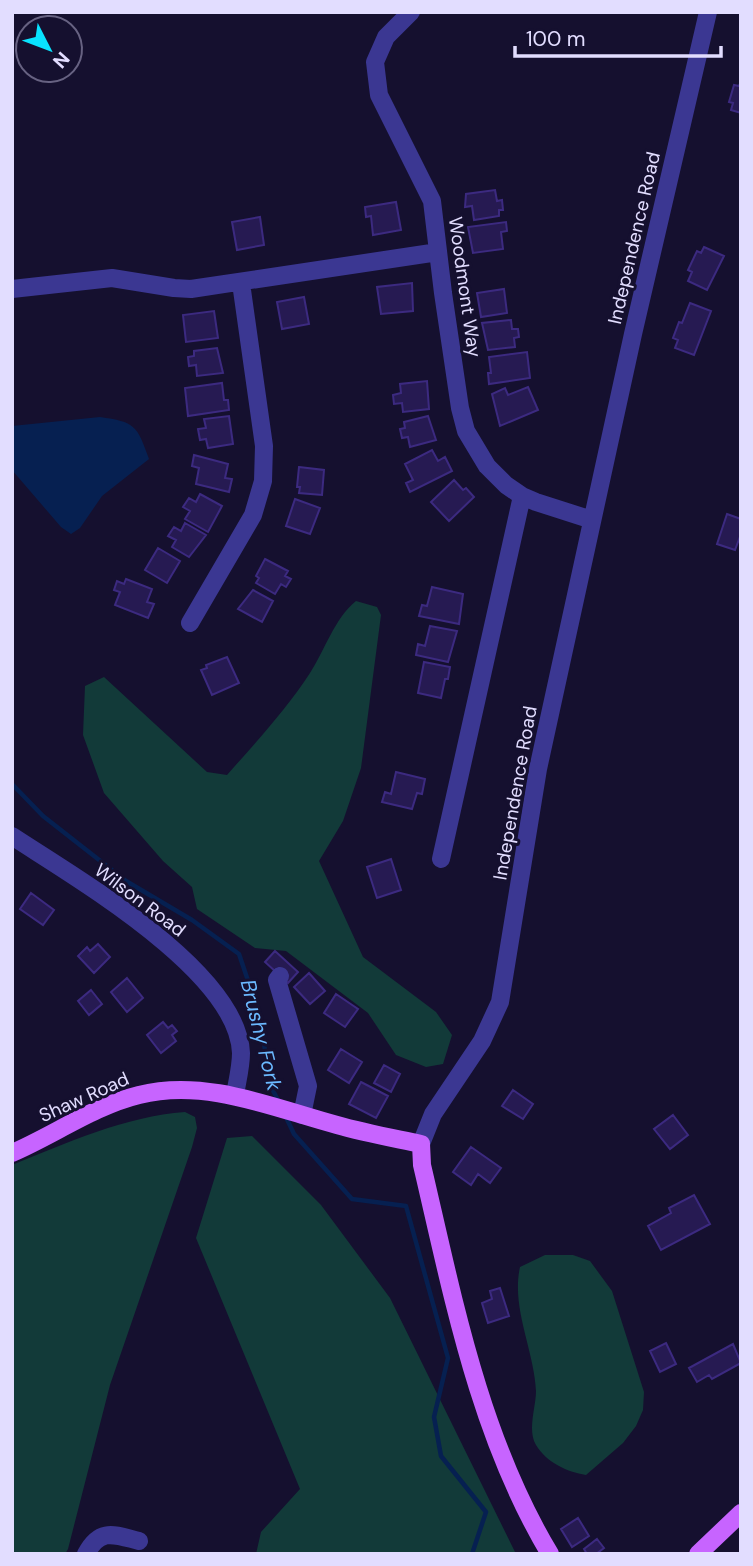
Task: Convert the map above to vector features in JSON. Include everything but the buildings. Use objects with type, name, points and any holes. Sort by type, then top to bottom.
[{"type":"main road","name":"Shaw Road","points":[[12,1153],[136,1095],[181,1089],[235,1095],[302,1115],[421,1144]]},
{"type":"main road","name":"Independence Road","points":[[421,1144],[422,1165],[475,1380],[514,1483],[550,1554]]},
{"type":"main road","points":[[698,1554],[741,1513]]},
{"type":"street","name":"Woodmont Way","points":[[411,12],[386,37],[375,62],[379,95],[432,201],[443,293],[466,431],[487,466],[506,485],[522,496],[592,520]]},
{"type":"street","name":"Independence Road","points":[[421,1144],[433,1114],[482,1041],[500,1002],[538,769],[633,334],[708,12]]},
{"type":"street","points":[[12,289],[112,278],[174,289],[191,289],[438,252]]},
{"type":"street","points":[[190,623],[253,514],[263,481],[264,446],[241,283]]},
{"type":"street","points":[[441,859],[522,496]]},
{"type":"street","name":"Wilson Road","points":[[12,836],[146,926],[205,982],[236,1030],[241,1051],[235,1095]]},
{"type":"street","points":[[281,976],[277,980],[308,1086],[302,1115]]},
{"type":"street","points":[[86,1554],[96,1539],[110,1534],[139,1541]]},
{"type":"green space","points":[[356,601],[377,607],[381,615],[361,768],[343,821],[319,861],[363,957],[436,1012],[452,1035],[443,1064],[426,1067],[396,1055],[368,1013],[286,951],[255,948],[197,909],[192,887],[163,861],[104,793],[83,735],[85,686],[104,677],[207,772],[227,775],[291,700],[310,673],[330,635],[348,608]]},
{"type":"green space","points":[[185,1112],[195,1117],[197,1128],[192,1147],[110,1385],[68,1549],[65,1554],[12,1554],[12,1165],[119,1125]]},
{"type":"green space","points":[[252,1136],[321,1205],[390,1298],[516,1554],[256,1554],[261,1532],[300,1489],[196,1238],[227,1138]]},
{"type":"green space","points":[[545,1255],[573,1255],[590,1261],[612,1291],[644,1392],[643,1410],[636,1426],[623,1443],[586,1475],[564,1469],[551,1461],[540,1451],[533,1439],[536,1391],[518,1298],[518,1282],[520,1267]]},
{"type":"water","points":[[100,417],[121,421],[133,427],[149,459],[102,496],[80,528],[71,534],[61,527],[12,470],[12,426]]},
{"type":"waterway","name":"Brushy Fork","points":[[12,784],[43,816],[126,881],[192,920],[239,954],[260,1016],[270,1085],[278,1100]]},
{"type":"waterway","name":"Brushy Fork","points":[[285,1115],[294,1134],[352,1199],[406,1206],[448,1358],[434,1417],[441,1456],[486,1512],[472,1554]]}]
